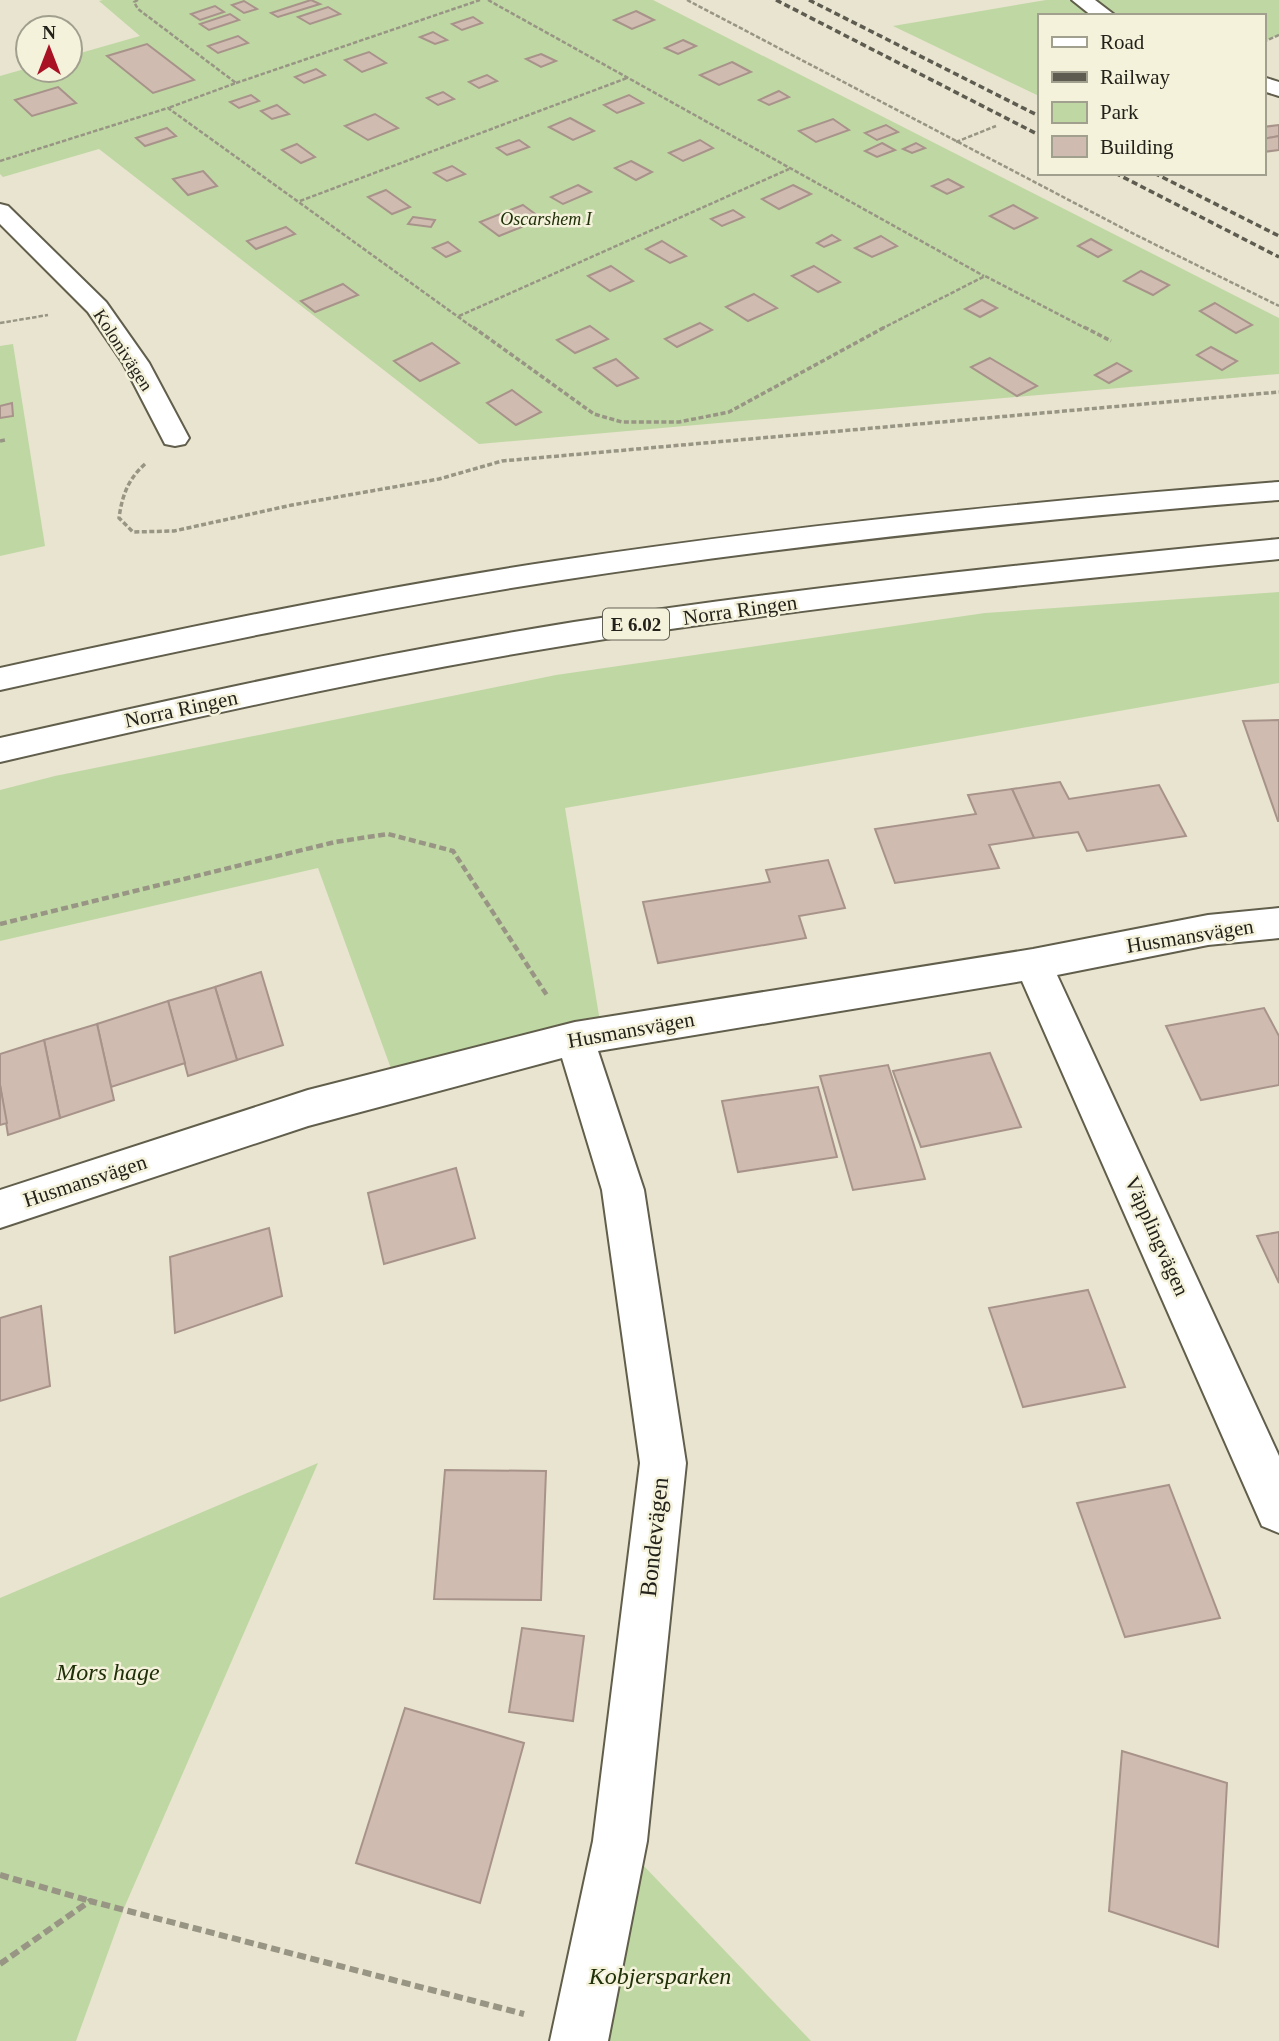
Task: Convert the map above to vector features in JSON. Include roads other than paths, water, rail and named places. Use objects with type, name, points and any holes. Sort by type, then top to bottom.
[{"type":"street","points":[[1082,0],[1103,14]]},
{"type":"street","name":"Kolonivägen","points":[[0,211],[97,307],[136,363],[175,438]]},
{"type":"street","points":[[0,679],[214,632],[555,571],[901,525],[1279,491]]},
{"type":"street","name":"Norra Ringen","points":[[0,750],[217,700],[573,633],[931,583],[1279,549]]},
{"type":"street","name":"Husmansvägen","points":[[0,1209],[308,1108],[576,1038],[1033,964],[1208,930],[1279,923]]},
{"type":"street","name":"Väpplingvägen","points":[[1033,964],[1279,1509]]},
{"type":"street","name":"Bondevägen","points":[[576,1038],[622,1190],[663,1462],[620,1841],[581,2035]]},
{"type":"railway","points":[[776,0],[1038,134]]},
{"type":"railway","points":[[809,0],[1038,115]]},
{"type":"railway","points":[[1119,175],[1279,257]]},
{"type":"railway","points":[[1158,175],[1279,236]]},
{"type":"park label","name":"Oscarshem I","points":[[546,219]]},
{"type":"park label","name":"Mors hage","points":[[108,1672]]},
{"type":"park label","name":"Kobjersparken","points":[[660,1976]]}]
